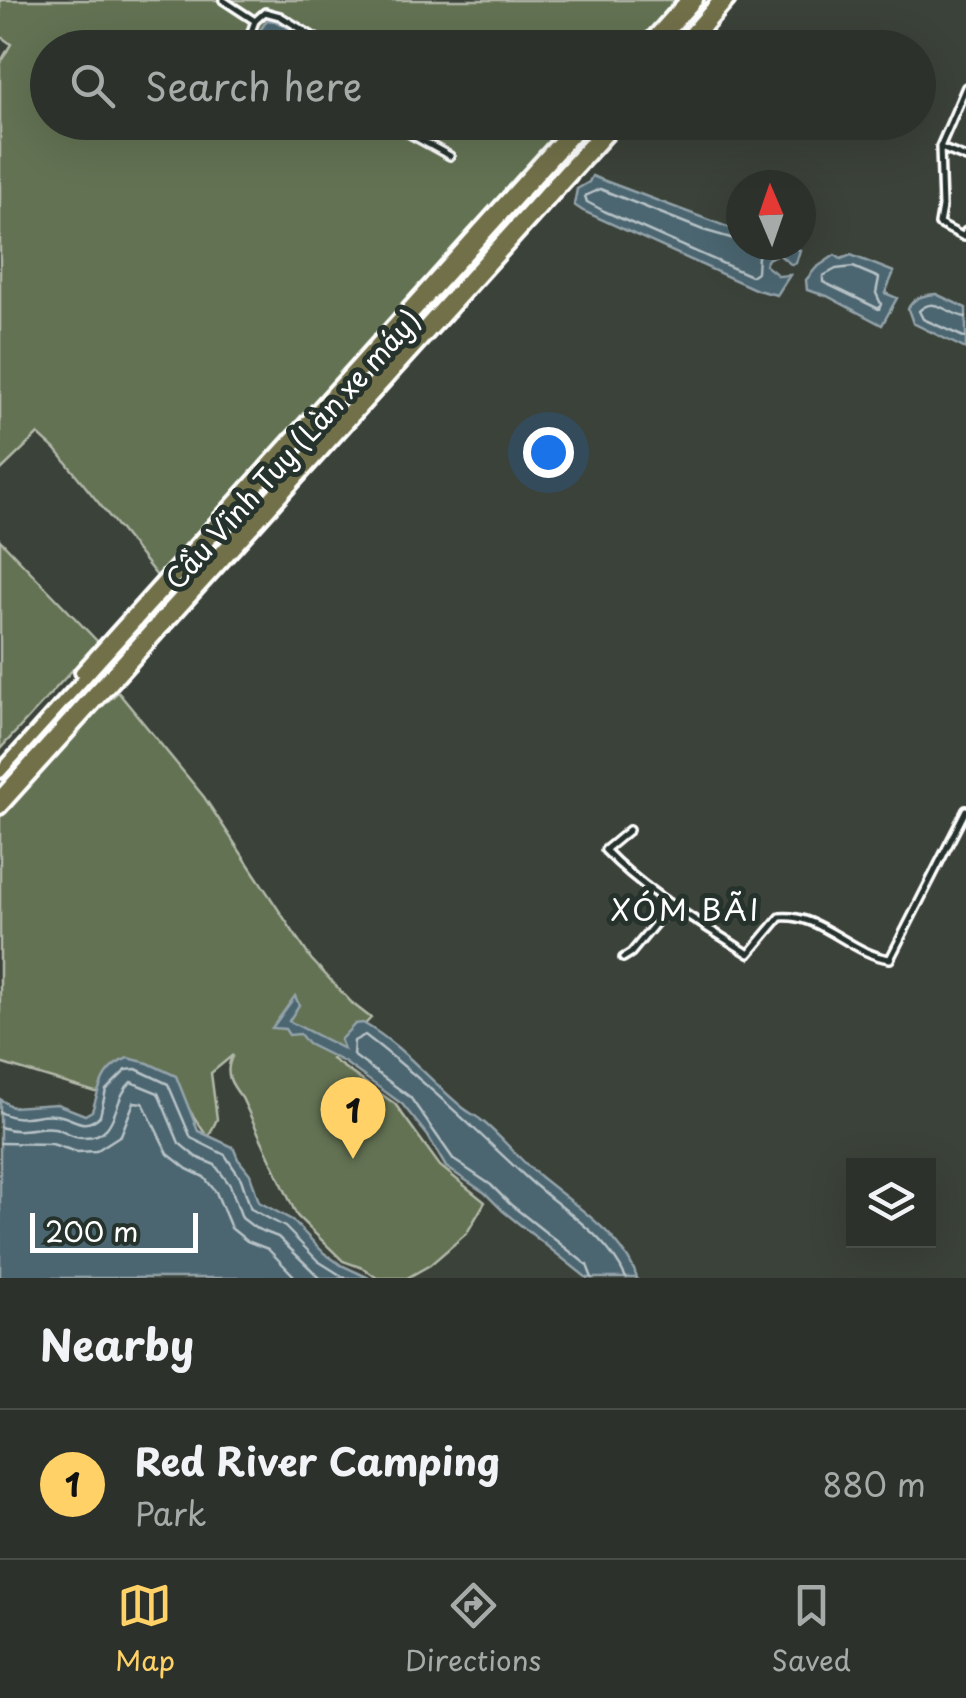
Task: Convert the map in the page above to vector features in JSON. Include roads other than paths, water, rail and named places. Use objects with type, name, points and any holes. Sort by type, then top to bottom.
[{"type":"highway","points":[[659,30],[686,0]]},
{"type":"highway","points":[[670,30],[697,0]]},
{"type":"highway","points":[[692,30],[719,0]]},
{"type":"highway","points":[[703,30],[730,0]]},
{"type":"highway","name":"Cầu Vĩnh Tuy (Làn xe máy)","points":[[0,762],[560,140]]},
{"type":"highway","points":[[0,772],[570,140]]},
{"type":"highway","points":[[0,796],[593,140]]},
{"type":"highway","name":"Cầu Vĩnh Tuy (Làn xe máy)","points":[[0,808],[604,140]]},
{"type":"street","points":[[223,0],[255,21]]},
{"type":"street","points":[[252,30],[262,13],[275,14],[302,30]]},
{"type":"street","points":[[966,86],[940,147],[942,207],[938,224],[964,236],[966,232]]},
{"type":"street","points":[[420,140],[450,156]]},
{"type":"street","points":[[940,147],[966,158]]},
{"type":"street","points":[[629,830],[605,850],[670,906],[749,954],[780,917],[797,916],[890,959],[966,810]]},
{"type":"street","points":[[623,958],[670,906]]},
{"type":"water","points":[[267,20],[292,30],[260,30]]},
{"type":"water","points":[[592,176],[726,226],[726,260],[768,260],[765,265],[779,276],[790,275],[777,295],[757,290],[583,211],[574,205],[577,189]]},
{"type":"water","points":[[835,255],[841,259],[851,255],[894,272],[885,293],[897,298],[882,325],[827,296],[807,290],[806,280]]},
{"type":"water","points":[[936,294],[966,308],[966,349],[913,323],[910,305],[920,297]]},
{"type":"water","points":[[295,996],[299,1005],[289,1021],[344,1049],[340,1040],[355,1024],[363,1023],[390,1041],[608,1233],[637,1278],[587,1278],[485,1193],[446,1167],[402,1104],[344,1062],[308,1044],[300,1034],[289,1035],[285,1029],[272,1028]]},
{"type":"water","points":[[128,1058],[176,1076],[198,1131],[233,1147],[250,1174],[259,1202],[292,1220],[341,1265],[369,1278],[0,1278],[0,1099],[12,1107],[57,1104],[85,1115],[92,1111],[107,1073]]},
{"type":"place","name":"Red River Camping","points":[[353,1159]]},
{"type":"district","name":"XÓM BÃI","points":[[686,911]]}]
